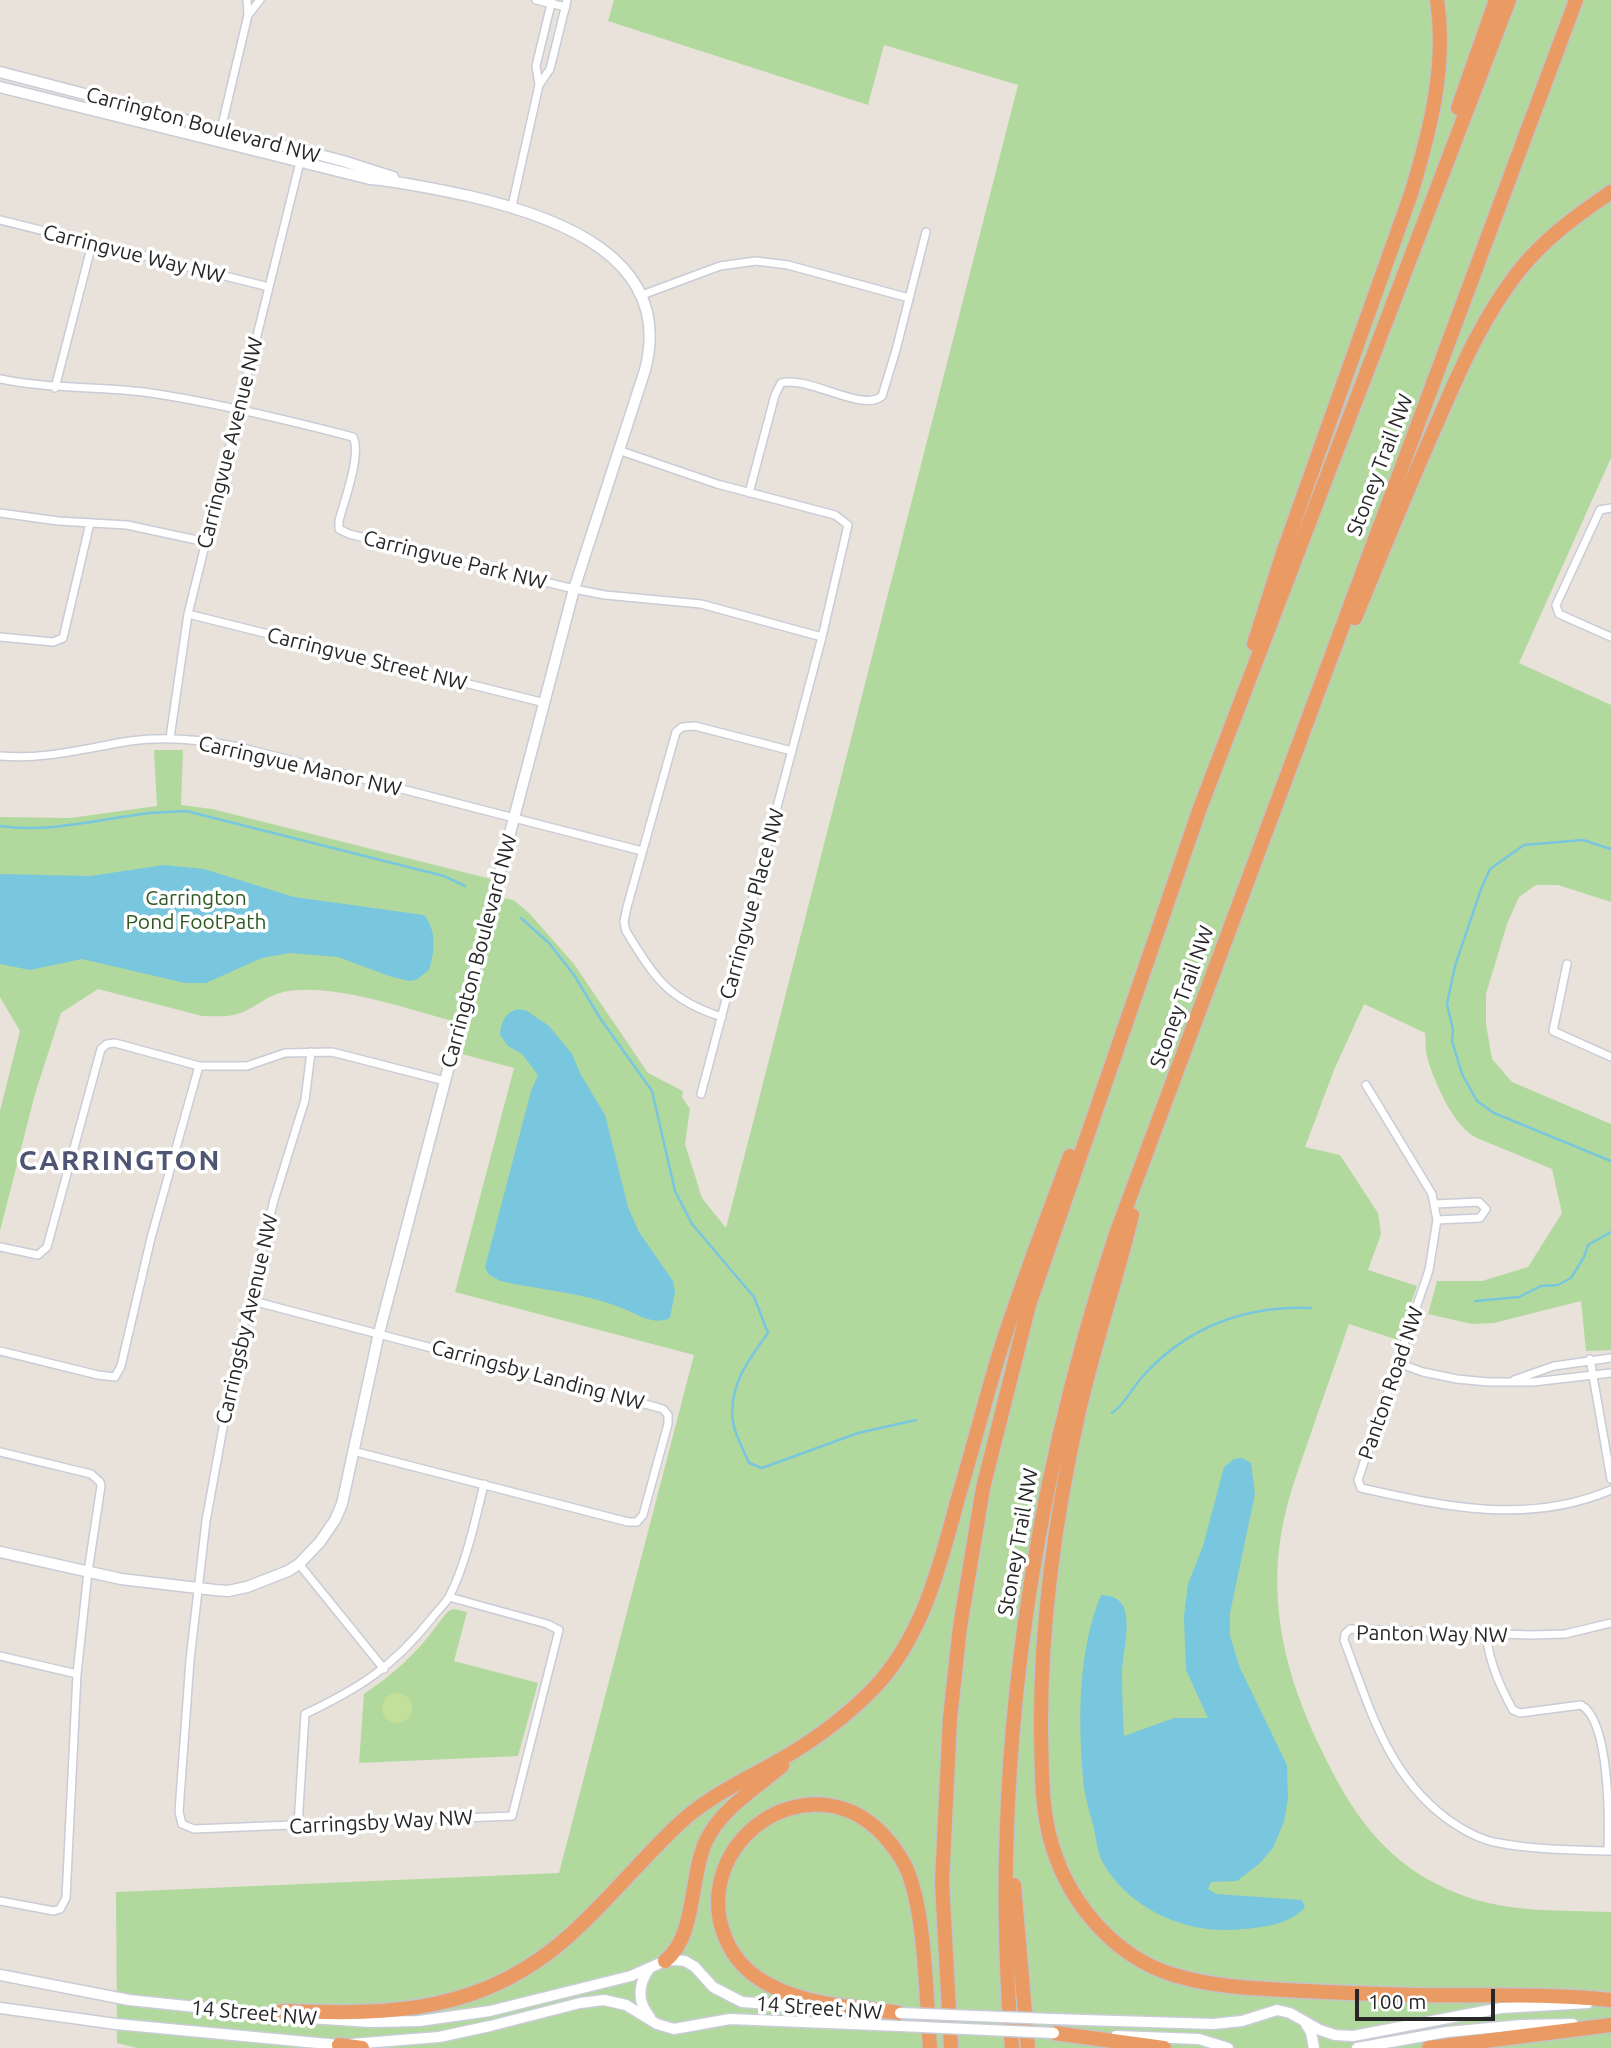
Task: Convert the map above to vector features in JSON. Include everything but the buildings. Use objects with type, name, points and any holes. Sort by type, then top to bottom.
[{"type":"highway","points":[[1200,808],[1284,550],[1417,173],[1438,74],[1440,22],[1437,0]]},
{"type":"highway","points":[[1431,206],[1455,117],[1496,0]]},
{"type":"highway","name":"Stoney Trail NW","points":[[951,2048],[942,1882],[950,1718],[960,1627],[983,1488],[1028,1305],[1200,808],[1509,0]]},
{"type":"highway","name":"Stoney Trail NW","points":[[1012,2048],[1006,1903],[1008,1805],[1024,1623],[1055,1452],[1101,1279],[1255,858],[1576,0]]},
{"type":"highway","points":[[1255,858],[1427,445],[1489,312],[1520,270],[1542,246],[1574,217],[1611,192]]},
{"type":"highway","points":[[268,2015],[284,2011],[383,2012],[425,2007],[477,1993],[506,1980],[532,1965],[569,1936],[685,1818],[844,1719],[878,1684],[901,1653],[926,1605],[946,1545],[1003,1345],[1106,1056],[1133,999]]},
{"type":"highway","points":[[1142,1167],[1131,1219],[1079,1412],[1059,1514],[1046,1605],[1041,1694],[1042,1788],[1048,1832],[1057,1862],[1071,1891],[1096,1924],[1118,1946],[1156,1968],[1193,1980],[1281,1990],[1413,1995],[1561,1995],[1611,2001]]},
{"type":"highway","points":[[665,1961],[677,1950],[684,1936],[701,1854],[718,1822],[816,1738]]},
{"type":"highway","points":[[900,2020],[793,1995],[752,1974],[738,1959],[720,1926],[718,1886],[731,1853],[757,1825],[790,1809],[810,1805],[825,1806],[844,1809],[859,1816],[878,1829],[890,1842],[904,1863],[912,1883],[930,2048]]},
{"type":"highway","points":[[1008,1805],[1028,2048]]},
{"type":"highway","points":[[1429,2048],[1611,2024]]},
{"type":"highway","points":[[1053,2026],[1164,2048]]},
{"type":"highway","points":[[339,2045],[362,2048]]},
{"type":"street","points":[[218,142],[248,15],[247,0]]},
{"type":"street","points":[[248,15],[260,0]]},
{"type":"street","points":[[536,0],[566,4],[550,69],[539,85]]},
{"type":"street","points":[[512,206],[539,85],[536,66],[552,2]]},
{"type":"street","name":"Carrington Boulevard NW","points":[[0,72],[221,129],[301,156]]},
{"type":"street","name":"Carrington Boulevard NW","points":[[0,87],[218,142],[374,170],[405,182],[512,206],[553,221],[597,245],[624,268],[642,295],[648,319],[649,352],[574,589],[379,1333],[346,1490],[335,1520],[320,1542],[299,1564],[272,1579],[228,1591],[88,1573],[0,1552]]},
{"type":"street","points":[[0,94],[16,90]]},
{"type":"street","name":"Carringvue Avenue NW","points":[[170,738],[188,614],[301,156]]},
{"type":"street","name":"Carringvue Way NW","points":[[0,219],[269,287]]},
{"type":"street","points":[[749,493],[779,385],[789,382],[867,401],[877,400],[886,388],[926,232]]},
{"type":"street","points":[[55,388],[92,244]]},
{"type":"street","points":[[642,295],[730,263],[756,261],[788,265],[909,298]]},
{"type":"street","points":[[0,379],[55,388],[121,390],[192,399],[239,409]]},
{"type":"street","name":"Carringvue Park NW","points":[[239,409],[353,438],[356,455],[339,529],[574,589]]},
{"type":"street","name":"Carringvue Place NW","points":[[618,450],[693,477],[835,515],[846,522],[848,532],[822,636],[792,751],[722,1017],[687,1003],[668,990],[649,968],[626,931],[624,922],[642,851],[672,740],[682,727],[700,727],[792,751]]},
{"type":"street","points":[[1611,508],[1600,510],[1556,605],[1559,614],[1611,637]]},
{"type":"street","points":[[0,513],[145,528],[206,542]]},
{"type":"street","points":[[0,637],[53,642],[63,638],[90,523]]},
{"type":"street","points":[[574,589],[605,595],[701,604],[822,636]]},
{"type":"street","name":"Carringvue Street NW","points":[[188,614],[545,703]]},
{"type":"street","name":"Carringvue Manor NW","points":[[0,756],[63,755],[129,742],[170,738],[207,741],[642,851]]},
{"type":"street","points":[[1567,964],[1553,1031],[1611,1057]]},
{"type":"street","points":[[701,1094],[722,1017]]},
{"type":"street","points":[[0,1247],[38,1255],[47,1247],[101,1049],[107,1044],[115,1043],[199,1066],[247,1066],[285,1053],[332,1052],[445,1081]]},
{"type":"street","name":"Carringsby Avenue NW","points":[[197,1588],[225,1412],[274,1200],[305,1100],[311,1052]]},
{"type":"street","points":[[0,1351],[115,1377],[121,1366],[154,1226],[199,1066]]},
{"type":"street","name":"Panton Road NW","points":[[1366,1085],[1426,1183],[1435,1204],[1437,1220],[1429,1270],[1358,1480],[1362,1488],[1428,1503],[1491,1510],[1556,1508],[1611,1490]]},
{"type":"street","points":[[1435,1204],[1479,1202],[1486,1209],[1480,1218],[1437,1220]]},
{"type":"street","points":[[249,1300],[379,1333]]},
{"type":"street","name":"Carringsby Landing NW","points":[[353,1451],[628,1522],[637,1522],[643,1515],[668,1424],[668,1415],[656,1407],[379,1333]]},
{"type":"street","points":[[1510,1381],[1554,1366],[1611,1358]]},
{"type":"street","points":[[1590,1359],[1611,1479]]},
{"type":"street","points":[[1398,1363],[1423,1372],[1457,1379],[1533,1382],[1592,1373],[1611,1373]]},
{"type":"street","points":[[0,1452],[90,1474],[100,1482],[77,1674],[66,1898],[60,1909],[54,1911],[0,1901]]},
{"type":"street","points":[[298,1825],[305,1714],[351,1692],[384,1668],[421,1632],[449,1597],[469,1542],[484,1484]]},
{"type":"street","points":[[299,1564],[384,1668]]},
{"type":"street","name":"Carringsby Way NW","points":[[197,1588],[180,1798],[181,1824],[194,1829],[512,1816],[559,1630],[547,1624],[449,1597]]},
{"type":"street","name":"Panton Way NW","points":[[1610,1851],[1534,1848],[1496,1843],[1461,1828],[1426,1803],[1397,1765],[1378,1729],[1344,1640],[1350,1629],[1486,1635],[1565,1634],[1611,1623]]},
{"type":"street","points":[[1486,1635],[1497,1683],[1513,1710],[1520,1713],[1581,1705],[1587,1708],[1601,1744],[1607,1778],[1610,1851]]},
{"type":"street","points":[[0,1656],[77,1674]]},
{"type":"street","name":"14 Street NW","points":[[0,1975],[128,2000],[268,2015],[370,2022],[454,2017],[490,2011],[631,1976],[665,1961],[685,1961],[695,1967],[713,1987],[742,2002],[900,2020]]},
{"type":"street","points":[[650,1968],[641,1984],[640,2000],[643,2008],[657,2024]]},
{"type":"street","points":[[0,1981],[49,1985]]},
{"type":"street","name":"14 Street NW","points":[[0,2008],[116,2024],[339,2045],[439,2037],[580,2003],[604,2000],[625,2005],[657,2024],[674,2029],[730,2019],[900,2020],[1053,2026],[1199,2039],[1228,2048]]},
{"type":"street","name":"14 Street NW","points":[[1053,2026],[1213,2024],[1242,2021],[1277,2010],[1290,2013],[1335,2035],[1353,2036],[1501,2008],[1611,2001]]},
{"type":"street","points":[[1305,2022],[1311,2032],[1314,2048]]},
{"type":"street","points":[[1357,2048],[1413,2036],[1485,2028],[1611,2024]]},
{"type":"green space","points":[[614,0],[1611,0],[1611,458],[1519,663],[1611,705],[1611,902],[1558,885],[1536,885],[1519,897],[1507,924],[1486,994],[1486,1024],[1492,1059],[1512,1082],[1611,1124],[1611,1350],[1586,1351],[1581,1301],[1494,1323],[1472,1324],[1428,1314],[1437,1281],[1482,1281],[1528,1267],[1562,1213],[1552,1169],[1477,1138],[1453,1115],[1435,1081],[1427,1057],[1425,1033],[1364,1004],[1334,1070],[1305,1147],[1340,1155],[1378,1213],[1381,1234],[1368,1270],[1417,1286],[1398,1340],[1349,1324],[1289,1498],[1281,1535],[1277,1590],[1279,1616],[1290,1669],[1308,1720],[1344,1793],[1358,1815],[1391,1852],[1433,1882],[1477,1900],[1515,1908],[1611,1912],[1611,2048],[137,2048],[117,2043],[116,1892],[559,1873],[694,1355],[455,1292],[514,1068],[462,1054],[473,1013],[472,1004],[500,902],[506,898],[515,901],[574,964],[648,1073],[683,1091],[682,1097],[690,1109],[685,1144],[702,1198],[726,1228],[1018,85],[884,45],[868,105],[608,21]]},
{"type":"green space","name":"Carrington Pond FootPath","points":[[154,750],[183,750],[181,805],[212,809],[491,879],[491,889],[461,1002],[453,1021],[369,998],[302,990],[276,994],[234,1015],[202,1016],[98,989],[61,1013],[35,1094],[0,1231],[0,1111],[20,1031],[0,997],[0,817],[70,818],[157,806]]},
{"type":"green space","points":[[454,1609],[467,1612],[454,1661],[538,1683],[518,1756],[359,1763],[364,1694],[402,1664],[446,1614]]},
{"type":"green space","points":[[397,1693],[408,1697],[412,1708],[408,1719],[397,1723],[386,1719],[382,1708],[386,1697]]},
{"type":"water","points":[[164,865],[204,869],[294,897],[424,915],[434,941],[429,970],[416,980],[409,981],[338,957],[290,953],[262,958],[206,983],[185,983],[82,959],[30,970],[0,964],[0,874],[90,876]]},
{"type":"water","points":[[518,1009],[527,1011],[549,1026],[572,1054],[605,1115],[628,1207],[639,1232],[673,1281],[675,1292],[670,1318],[659,1321],[649,1319],[597,1300],[500,1281],[488,1274],[485,1267],[531,1091],[538,1075],[522,1054],[508,1046],[500,1035],[504,1019]]},
{"type":"water","points":[[1242,1458],[1251,1463],[1255,1494],[1230,1613],[1230,1636],[1240,1668],[1287,1765],[1288,1798],[1284,1822],[1273,1848],[1259,1864],[1237,1881],[1211,1882],[1208,1889],[1216,1894],[1302,1900],[1305,1907],[1281,1923],[1231,1930],[1193,1926],[1156,1913],[1125,1891],[1112,1877],[1102,1861],[1086,1796],[1080,1708],[1088,1639],[1101,1595],[1118,1599],[1126,1616],[1122,1675],[1124,1736],[1174,1718],[1208,1718],[1186,1670],[1184,1616],[1188,1584],[1203,1546],[1224,1467],[1234,1459]]},
{"type":"waterway","points":[[0,826],[54,827],[147,813],[186,811],[444,876],[465,886]]},
{"type":"waterway","points":[[1611,849],[1583,840],[1524,845],[1490,869],[1455,966],[1447,1004],[1453,1030],[1452,1041],[1462,1074],[1477,1101],[1494,1113],[1611,1161]]},
{"type":"waterway","points":[[521,918],[549,943],[574,975],[600,1018],[652,1091],[675,1191],[692,1224],[754,1297],[768,1333],[741,1374],[732,1409],[736,1432],[749,1463],[762,1468],[858,1433],[916,1420]]},
{"type":"waterway","points":[[1475,1301],[1519,1297],[1541,1286],[1558,1285],[1571,1278],[1588,1245],[1611,1232]]},
{"type":"waterway","points":[[1112,1413],[1160,1359],[1198,1332],[1219,1322],[1264,1310],[1311,1308]]},
{"type":"district","name":"CARRINGTON","points":[[120,1161]]}]
